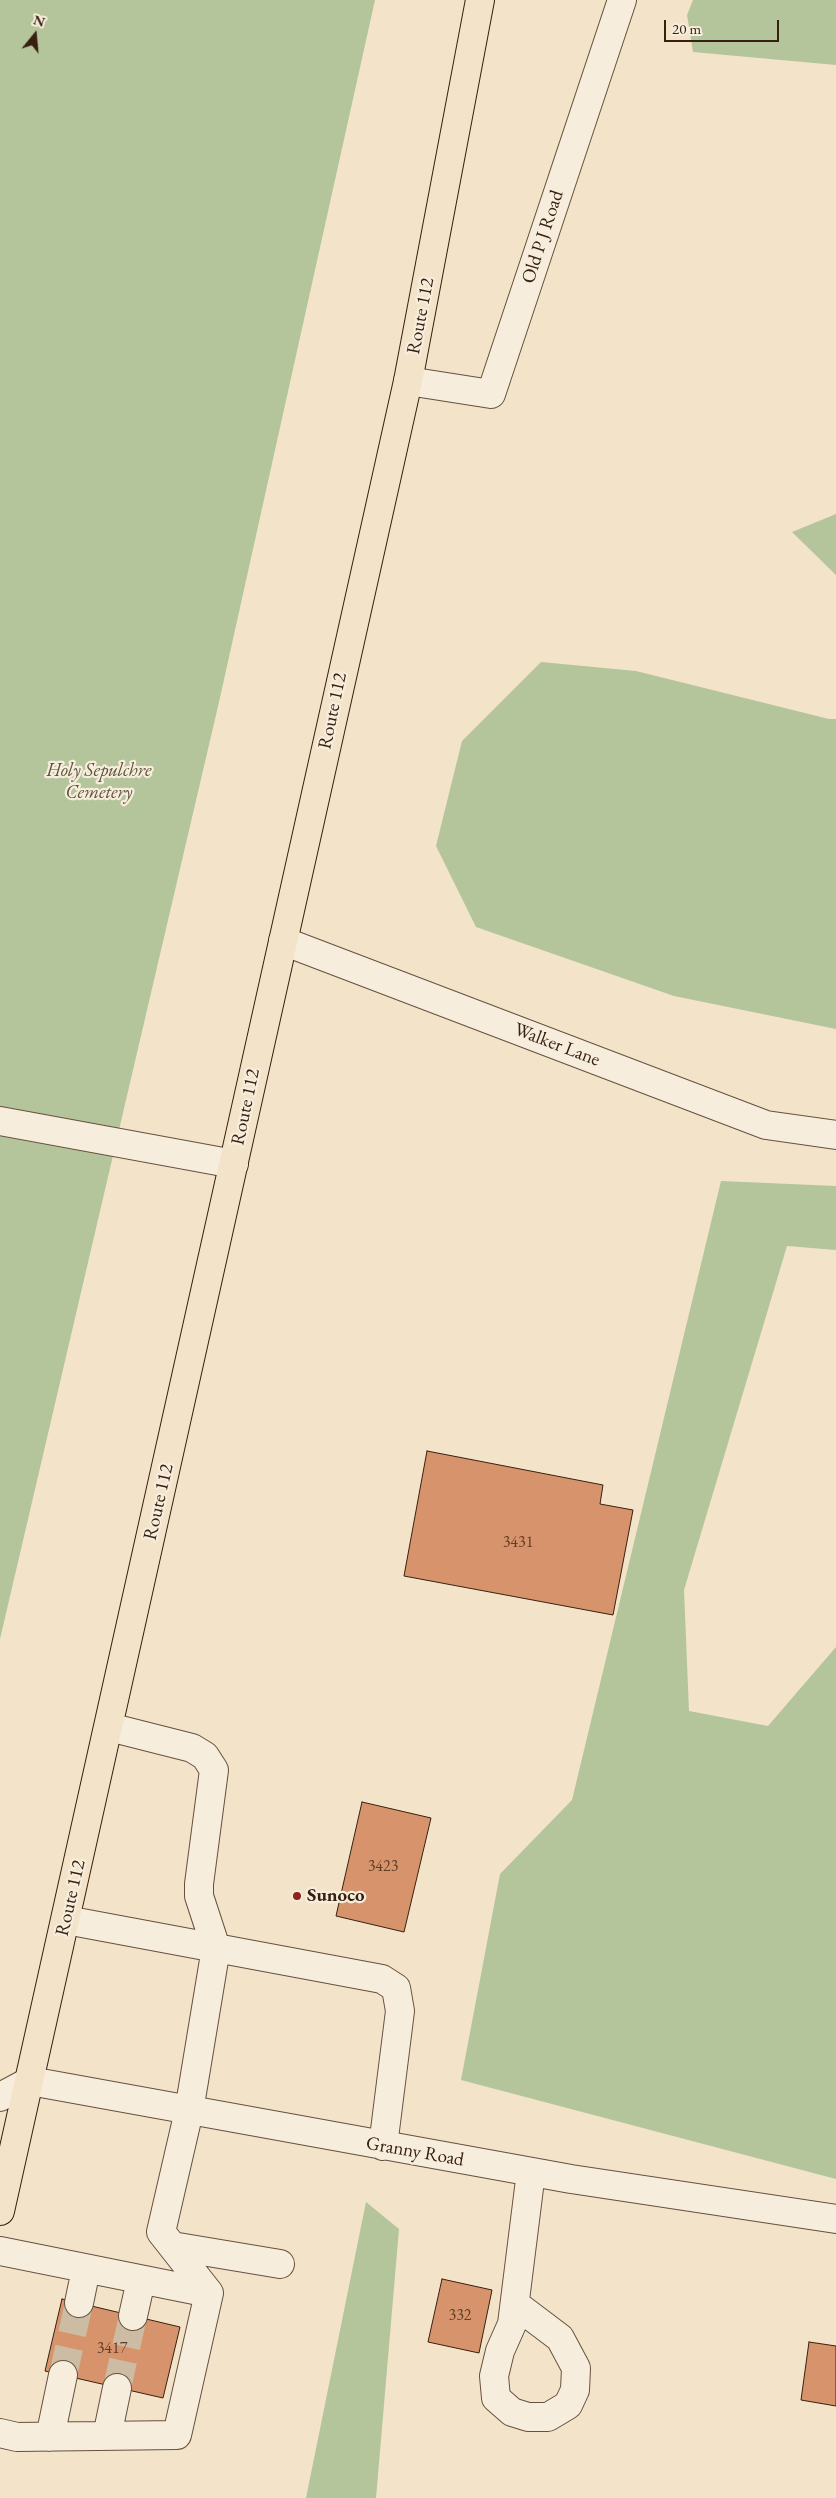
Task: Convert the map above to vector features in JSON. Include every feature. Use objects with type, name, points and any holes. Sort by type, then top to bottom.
[{"type":"main road","name":"Route 112","points":[[0,2211],[408,381],[480,0]]},
{"type":"street","name":"Old P J Road","points":[[408,381],[491,394],[622,0]]},
{"type":"street","name":"Walker Lane","points":[[283,941],[766,1125],[836,1135]]},
{"type":"street","points":[[0,1121],[234,1164]]},
{"type":"street","points":[[109,1727],[192,1748],[205,1756],[214,1770],[199,1884],[200,1896],[216,1948],[189,2111],[161,2232],[209,2293]]},
{"type":"street","points":[[66,1920],[382,1979],[396,1988],[400,2011],[383,2146]]},
{"type":"street","points":[[0,2097],[30,2081]]},
{"type":"street","name":"Granny Road","points":[[30,2081],[531,2172],[836,2219]]},
{"type":"street","points":[[515,2304],[531,2172]]},
{"type":"street","points":[[172,2246],[280,2264]]},
{"type":"street","points":[[0,2251],[209,2293]]},
{"type":"street","points":[[79,2303],[86,2269]]},
{"type":"street","points":[[133,2316],[140,2280]]},
{"type":"street","points":[[0,2433],[17,2437],[177,2435],[209,2293]]},
{"type":"street","points":[[50,2437],[63,2375]]},
{"type":"street","points":[[107,2436],[117,2388]]},
{"type":"green space","name":"Holy Sepulchre Cemetery","points":[[0,0],[375,0],[219,702],[0,1639]]},
{"type":"green space","points":[[693,0],[836,0],[836,65],[693,52],[687,15]]},
{"type":"green space","points":[[836,514],[836,575],[792,532]]},
{"type":"green space","points":[[541,662],[636,671],[829,719],[836,719],[836,1029],[674,996],[476,927],[436,846],[462,741]]},
{"type":"green space","points":[[721,1181],[836,1186],[836,1250],[787,1246],[684,1590],[689,1711],[768,1726],[836,1647],[836,2179],[461,2080],[500,1874],[572,1800]]},
{"type":"green space","points":[[366,2202],[399,2229],[376,2498],[306,2498]]},
{"type":"building","points":[[427,1451],[603,1485],[600,1504],[633,1510],[613,1615],[404,1576]]},
{"type":"building","points":[[362,1802],[431,1818],[404,1932],[336,1916]]},
{"type":"building","points":[[442,2279],[492,2290],[479,2353],[428,2342]]},
{"type":"building","points":[[62,2299],[180,2327],[163,2398],[45,2371]]},
{"type":"building","points":[[809,2342],[836,2346],[836,2406],[801,2400]]},
{"type":"tunnel","points":[[63,2375],[79,2303]]},
{"type":"tunnel","points":[[117,2388],[133,2316]]},
{"type":"place","name":"Sunoco","points":[[297,1896]]}]
